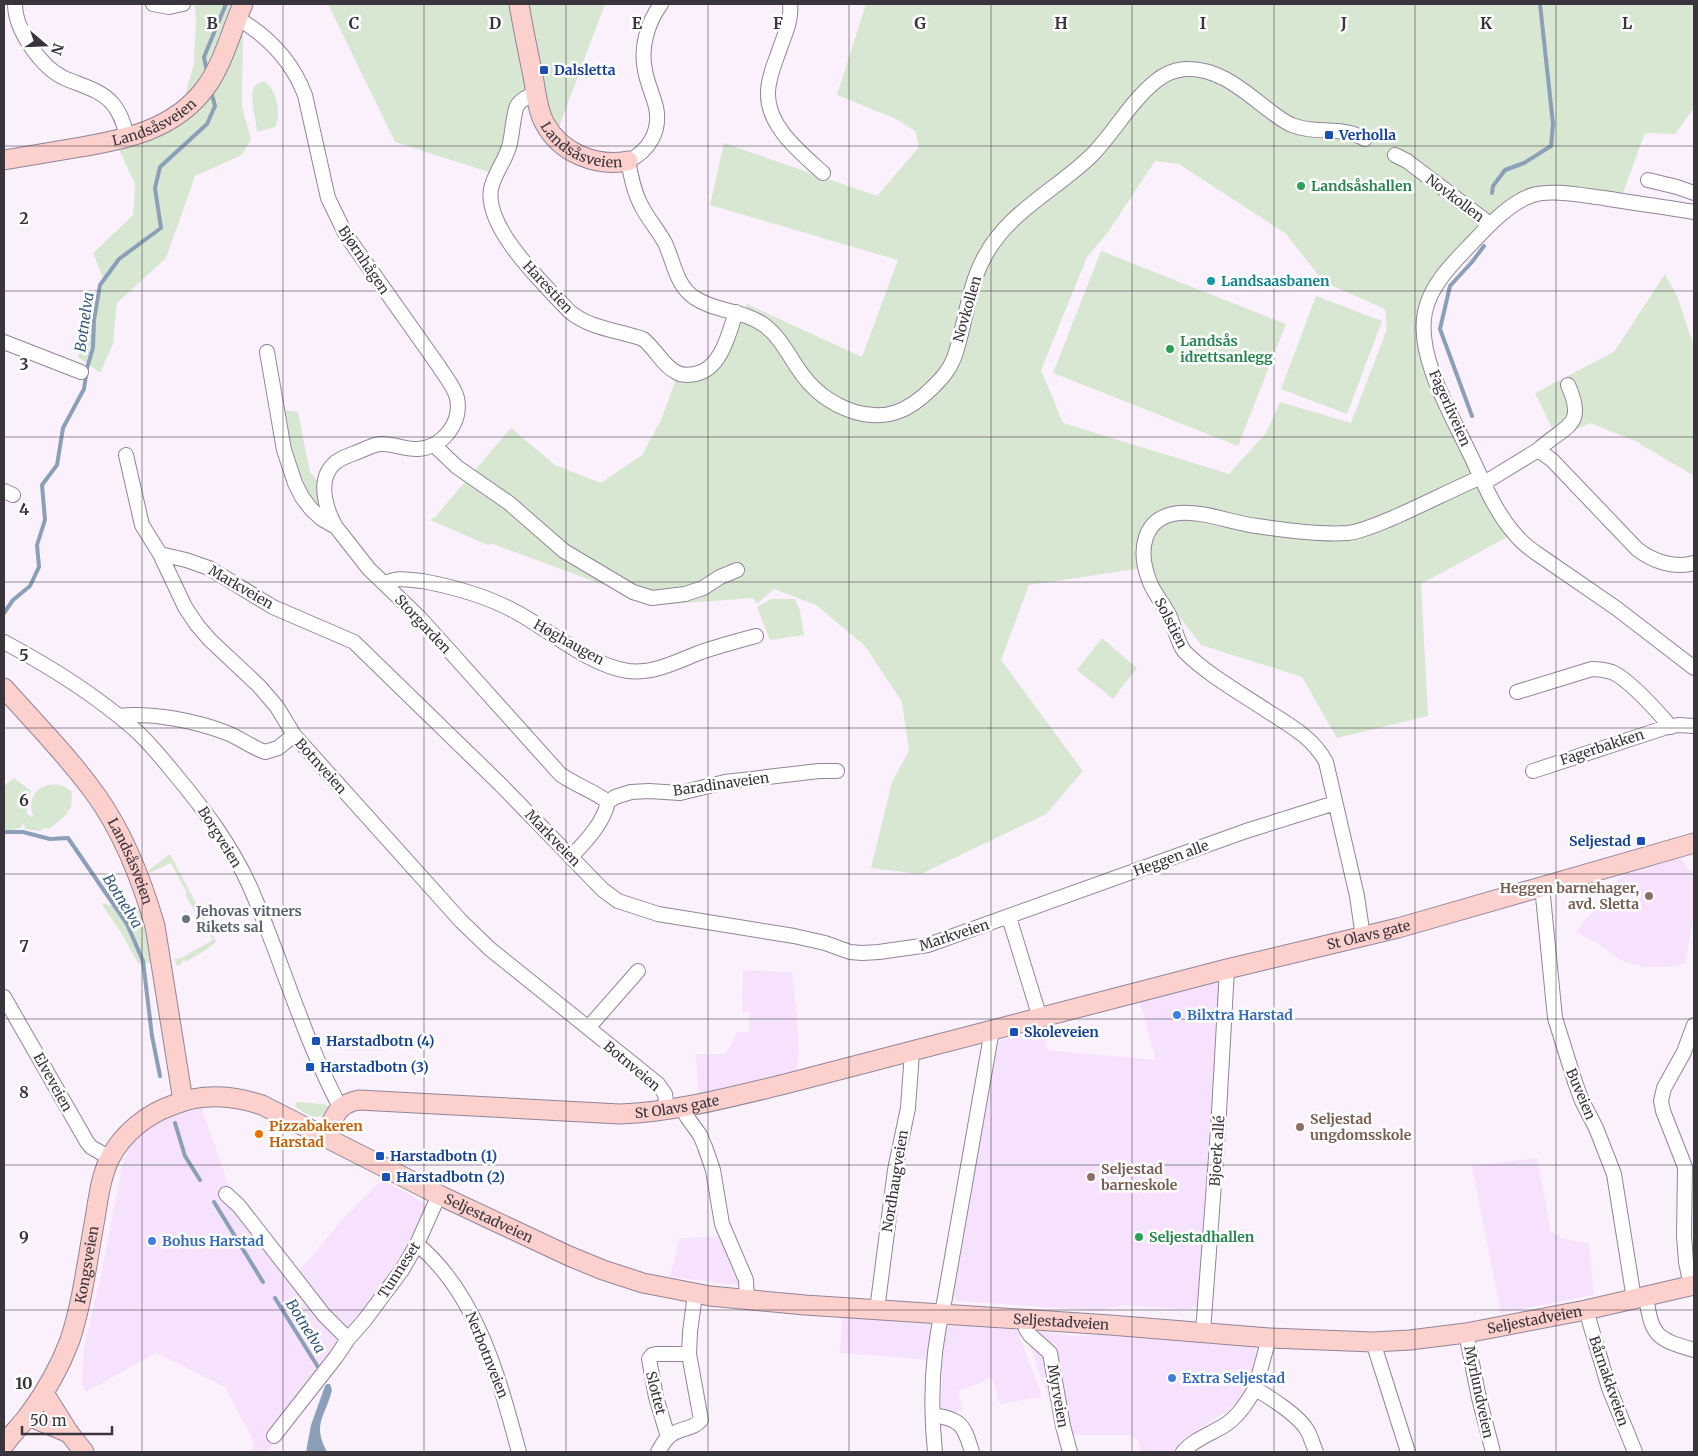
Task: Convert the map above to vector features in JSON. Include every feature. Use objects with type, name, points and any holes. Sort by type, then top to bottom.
[{"type":"street","points":[[15,4],[22,33],[44,64],[62,77],[112,102],[118,110],[128,138]]},
{"type":"street","points":[[153,4],[169,7],[183,4]]},
{"type":"street","name":"Landsåsveien","points":[[519,4],[540,112],[545,124],[557,139],[568,148],[590,159],[602,162],[628,161],[646,149],[656,131],[658,120],[645,70],[644,50],[648,28],[661,4]]},
{"type":"street","points":[[790,4],[789,22],[770,78],[769,108],[775,122],[788,138],[823,173]]},
{"type":"street","name":"Landsåsveien","points":[[4,160],[128,138],[166,123],[206,88],[215,72],[240,11]]},
{"type":"street","name":"Bjørnhågen","points":[[240,11],[277,48],[299,79],[305,95],[328,198],[337,219],[346,235],[438,365],[457,397],[457,417],[447,434],[434,445]]},
{"type":"street","name":"Novkollen","points":[[628,161],[642,206],[664,241],[682,287],[688,294],[704,304],[736,312],[757,321],[773,332],[811,386],[825,398],[844,408],[869,415],[881,415],[899,412],[913,405],[948,370],[954,359],[976,274],[985,255],[1008,223],[1066,178],[1096,151],[1144,92],[1158,79],[1172,71],[1186,69],[1215,74],[1231,82],[1290,125],[1307,130],[1350,132],[1365,139]]},
{"type":"street","name":"Harestien","points":[[536,93],[525,98],[517,106],[509,151],[492,183],[490,191],[492,207],[501,230],[512,248],[569,311],[578,319],[589,324],[643,339],[670,368],[676,373],[684,375],[702,373],[716,362],[736,312]]},
{"type":"street","name":"Novkollen","points":[[1395,155],[1407,161],[1490,224]]},
{"type":"street","points":[[1648,180],[1694,193]]},
{"type":"street","name":"Fagerliveien","points":[[1694,212],[1592,196],[1561,193],[1533,195],[1503,212],[1490,224],[1461,255],[1433,290],[1425,311],[1423,334],[1427,353],[1438,385],[1482,480],[1513,533],[1527,546],[1616,608],[1694,668]]},
{"type":"street","points":[[4,342],[81,372]]},
{"type":"street","name":"Storgarden","points":[[267,352],[278,405],[281,436],[295,483],[311,509],[322,519],[336,527],[369,569],[426,624],[560,774],[572,783],[602,797],[608,802]]},
{"type":"street","name":"Solstien","points":[[1363,937],[1357,896],[1326,762],[1314,744],[1295,729],[1234,689],[1180,646],[1170,616],[1149,582],[1144,557],[1146,534],[1153,524],[1178,513],[1211,516],[1257,526],[1332,533],[1350,533],[1370,527],[1482,480],[1538,450],[1565,429],[1575,416],[1576,408],[1568,385]]},
{"type":"street","points":[[336,527],[327,508],[325,488],[327,474],[336,462],[376,445],[382,444],[417,449],[434,445],[457,467],[509,503],[564,551],[633,592],[652,598],[685,594],[703,588],[720,577],[737,570]]},
{"type":"street","points":[[1538,450],[1552,460],[1641,553],[1659,561],[1676,565],[1694,563]]},
{"type":"street","name":"Botnveien","points":[[126,455],[142,525],[160,554],[185,607],[197,625],[210,640],[259,686],[277,707],[294,736],[461,921],[504,962],[662,1089],[700,1135],[715,1182],[722,1224],[746,1280],[748,1300]]},
{"type":"street","name":"Markveien","points":[[160,554],[209,568],[273,607],[354,642],[501,785],[609,895],[618,901],[667,916],[794,936],[825,943],[850,952],[862,953],[905,950],[928,945],[1009,917]]},
{"type":"street","name":"Høghaugen","points":[[385,584],[390,580],[419,581],[440,584],[482,597],[517,612],[591,658],[628,671],[655,668],[756,636]]},
{"type":"street","name":"Borgveien","points":[[4,642],[51,668],[119,716],[153,747],[217,828],[251,889],[316,1057],[340,1107]]},
{"type":"street","points":[[1517,692],[1592,670],[1612,672],[1626,682],[1671,727]]},
{"type":"street","name":"Landsåsveien","points":[[4,688],[96,795],[116,827],[133,864],[150,907],[155,926],[183,1101]]},
{"type":"street","points":[[119,716],[133,714],[169,718],[200,725],[226,732],[265,752],[278,748],[294,736]]},
{"type":"street","name":"Fagerbakken","points":[[1534,771],[1637,736],[1671,727],[1694,726]]},
{"type":"street","name":"Baradinaveien","points":[[608,802],[615,797],[631,792],[680,793],[725,782],[819,770],[837,771]]},
{"type":"street","points":[[571,857],[596,828],[606,811],[608,802]]},
{"type":"street","name":"Heggen alle","points":[[1009,917],[1246,831],[1335,803]]},
{"type":"street","name":"St Olavs gate","points":[[340,1107],[348,1102],[359,1100],[620,1114],[675,1107],[785,1084],[1227,969],[1363,937],[1694,842]]},
{"type":"street","name":"Buveien","points":[[1542,886],[1555,1018],[1582,1101],[1600,1136],[1614,1174],[1640,1298],[1656,1333],[1670,1342],[1694,1350]]},
{"type":"street","points":[[1009,917],[1040,1018]]},
{"type":"street","name":"Bjoerk allé","points":[[1203,1332],[1218,1130],[1227,969]]},
{"type":"street","points":[[588,1028],[638,971]]},
{"type":"street","name":"Elveveien","points":[[4,998],[87,1142],[91,1147],[110,1158]]},
{"type":"street","points":[[1692,1285],[1686,1262],[1684,1236],[1685,1167],[1660,1101],[1664,1088],[1690,1048],[1694,1025]]},
{"type":"street","points":[[935,1452],[933,1415],[938,1324],[992,1030]]},
{"type":"street","name":"Nordhaugveien","points":[[877,1310],[895,1170],[908,1108],[912,1052]]},
{"type":"street","name":"Seljestadveien","points":[[183,1101],[208,1096],[223,1096],[262,1105],[439,1195],[588,1264],[643,1283],[695,1294],[877,1310],[1269,1338],[1373,1342],[1410,1340],[1466,1332],[1586,1310],[1692,1285]]},
{"type":"street","name":"Kongsveien","points":[[5,1439],[28,1416],[44,1393],[69,1340],[78,1312],[100,1187],[110,1158],[127,1136],[143,1120],[162,1108],[183,1101]]},
{"type":"street","points":[[325,1137],[340,1107]]},
{"type":"street","points":[[226,1194],[239,1206],[324,1315],[348,1339]]},
{"type":"street","name":"Tunneset","points":[[274,1436],[402,1270],[417,1244],[439,1195]]},
{"type":"street","name":"Nerbotnveien","points":[[417,1244],[452,1282],[477,1324],[506,1405],[519,1452]]},
{"type":"street","points":[[658,1452],[668,1437],[696,1425],[701,1420],[688,1354],[695,1294]]},
{"type":"street","name":"Bårnakkveien","points":[[1586,1310],[1606,1380],[1635,1452]]},
{"type":"street","name":"Myrveien","points":[[1027,1320],[1026,1329],[1030,1335],[1050,1353],[1063,1426],[1070,1452]]},
{"type":"street","name":"Myrlundveien","points":[[1466,1332],[1479,1398],[1493,1452]]},
{"type":"street","points":[[1183,1452],[1188,1446],[1226,1424],[1239,1413],[1255,1389],[1269,1338]]},
{"type":"street","points":[[1373,1342],[1408,1452]]},
{"type":"street","name":"Slottet","points":[[668,1437],[656,1397],[649,1359],[652,1355],[656,1354],[688,1354]]},
{"type":"street","points":[[1255,1389],[1270,1397],[1307,1429],[1316,1452]]},
{"type":"street","points":[[44,1393],[69,1433],[84,1452]]},
{"type":"street","points":[[933,1415],[947,1417],[959,1422],[965,1430],[972,1452]]},
{"type":"street","points":[[28,1416],[69,1433]]},
{"type":"shaded area","name":"Heggen barnehager, avd. Sletta","points":[[1680,857],[1694,876],[1694,916],[1685,963],[1677,966],[1661,967],[1644,967],[1632,964],[1622,961],[1599,944],[1576,932],[1623,873]]},
{"type":"shaded area","points":[[743,970],[791,972],[797,1017],[799,1056],[797,1067],[794,1072],[706,1094],[698,1094],[696,1054],[724,1054],[737,1032],[749,1032],[750,1012],[742,1012]]},
{"type":"shaded area","name":"Seljestad barneskole","points":[[1215,980],[1222,991],[1200,1300],[1196,1307],[1184,1309],[1123,1305],[1099,1311],[958,1301],[953,1296],[954,1287],[996,1048],[999,1042],[1004,1039],[1045,1031],[1047,1050],[1156,1060],[1139,999]]},
{"type":"shaded area","points":[[201,1106],[229,1186],[297,1274],[341,1221],[382,1180],[423,1202],[425,1208],[416,1235],[388,1279],[335,1348],[303,1406],[267,1452],[253,1452],[252,1438],[225,1387],[156,1353],[86,1392],[82,1383],[84,1347],[100,1280],[123,1162],[132,1143],[152,1125],[183,1109]]},
{"type":"shaded area","points":[[1537,1158],[1551,1231],[1561,1238],[1589,1244],[1594,1295],[1501,1313],[1472,1166]]},
{"type":"shaded area","points":[[723,1237],[743,1278],[738,1285],[670,1277],[680,1238]]},
{"type":"shaded area","points":[[842,1316],[910,1322],[912,1319],[927,1321],[932,1329],[931,1360],[840,1353]]},
{"type":"shaded area","points":[[950,1324],[1017,1330],[1042,1397],[1000,1404],[992,1378],[958,1391],[963,1410],[951,1413],[944,1411],[941,1406],[944,1335],[946,1328]]},
{"type":"shaded area","points":[[1030,1329],[1074,1336],[1129,1333],[1255,1345],[1256,1358],[1251,1381],[1239,1400],[1221,1415],[1184,1438],[1173,1452],[1140,1452],[1138,1440],[1131,1435],[1065,1435],[1041,1378],[1029,1342]]},
{"type":"green space","points":[[194,4],[248,4],[239,26],[243,31],[242,107],[251,139],[242,155],[195,176],[166,258],[117,303],[113,344],[100,373],[78,357],[104,281],[93,253],[133,215],[135,184],[116,143],[181,108],[194,64],[196,18]]},
{"type":"green space","points":[[328,4],[605,4],[556,135],[536,81],[495,174],[395,142]]},
{"type":"green space","points":[[866,4],[1694,4],[1694,108],[1675,134],[1645,133],[1620,201],[1530,193],[1451,265],[1425,314],[1426,342],[1443,388],[1450,391],[1447,400],[1513,534],[1421,584],[1428,716],[1337,738],[1302,677],[1201,645],[1143,568],[1029,585],[1001,660],[1083,771],[1046,814],[921,874],[871,868],[892,782],[909,751],[902,702],[865,646],[816,605],[774,589],[757,604],[753,598],[658,605],[493,544],[488,545],[430,520],[435,517],[511,428],[555,465],[601,483],[642,455],[661,420],[680,369],[694,379],[719,362],[747,304],[862,357],[898,260],[710,205],[724,143],[877,196],[919,147],[915,131],[896,119],[837,95]],"holes":[[[1155,161],[1179,164],[1286,234],[1324,282],[1385,309],[1387,329],[1351,423],[1280,402],[1266,433],[1229,474],[1063,423],[1041,370],[1087,257],[1108,232]]]},
{"type":"green space","points":[[264,81],[275,95],[278,115],[275,127],[257,132],[252,96],[255,85]]},
{"type":"green space","name":"Landsås idrettsanlegg","points":[[1101,251],[1286,324],[1238,446],[1053,373]]},
{"type":"green space","points":[[1665,274],[1677,296],[1694,346],[1694,476],[1635,441],[1590,423],[1557,438],[1535,393],[1614,352]]},
{"type":"green space","points":[[1316,296],[1382,321],[1347,414],[1281,389]]},
{"type":"green space","points":[[283,410],[298,412],[310,472],[321,485],[327,516],[314,508],[296,477]]},
{"type":"green space","points":[[771,599],[795,599],[800,611],[804,635],[770,640],[757,607]]},
{"type":"green space","points":[[1102,638],[1137,668],[1113,699],[1077,670]]},
{"type":"green space","points":[[14,778],[31,791],[27,814],[31,817],[33,816],[31,802],[39,789],[44,786],[55,785],[67,788],[72,792],[71,807],[65,816],[49,829],[45,828],[40,831],[25,829],[25,826],[22,824],[21,828],[4,831],[4,786]]},
{"type":"green space","points":[[170,854],[216,941],[206,950],[186,962],[184,960],[181,962],[182,964],[177,966],[175,959],[181,958],[213,940],[185,894],[187,893],[171,863],[151,872],[149,871]]},
{"type":"green space","points":[[101,903],[134,912],[143,906],[153,958],[151,962],[142,966],[138,963]]},
{"type":"green space","points":[[296,1102],[324,1104],[328,1106],[329,1110],[321,1116],[312,1116],[295,1106]]},
{"type":"water","points":[[327,1384],[330,1384],[332,1390],[321,1421],[320,1434],[327,1452],[306,1452],[311,1425]]},
{"type":"waterway","name":"Botnelva","points":[[207,72],[204,57],[226,4]]},
{"type":"waterway","points":[[1492,193],[1493,186],[1505,170],[1524,163],[1551,146],[1553,124],[1540,4]]},
{"type":"waterway","name":"Botnelva","points":[[4,613],[13,600],[30,586],[39,567],[37,545],[45,520],[42,485],[57,465],[63,428],[84,389],[87,368],[93,348],[94,320],[100,285],[119,259],[161,228],[155,188],[160,167],[207,124],[215,106],[211,91]]},
{"type":"waterway","points":[[1472,416],[1440,329],[1450,286],[1484,246]]},
{"type":"waterway","name":"Botnelva","points":[[4,832],[23,832],[50,839],[68,838],[127,924],[143,961],[152,1036],[160,1076]]},
{"type":"waterway","name":"Botnelva","points":[[175,1123],[185,1156],[200,1180]]},
{"type":"waterway","name":"Botnelva","points":[[214,1202],[263,1282]]},
{"type":"waterway","name":"Botnelva","points":[[275,1298],[318,1367]]},
{"type":"place","name":"Dalsletta","points":[[544,70]]},
{"type":"place","name":"Verholla","points":[[1329,135]]},
{"type":"place","name":"Landsåshallen","points":[[1301,186]]},
{"type":"place","name":"Landsaasbanen","points":[[1211,281]]},
{"type":"place","name":"Landsås idrettsanlegg","points":[[1170,349]]},
{"type":"place","name":"Seljestad","points":[[1641,841]]},
{"type":"place","name":"Heggen barnehager, avd. Sletta","points":[[1649,896]]},
{"type":"place","name":"Jehovas vitners Rikets sal","points":[[186,919]]},
{"type":"place","name":"Bilxtra Harstad","points":[[1177,1015]]},
{"type":"place","name":"Skoleveien","points":[[1014,1032]]},
{"type":"place","name":"Harstadbotn (4)","points":[[316,1041]]},
{"type":"place","name":"Harstadbotn (3)","points":[[310,1067]]},
{"type":"place","name":"Seljestad ungdomsskole","points":[[1300,1127]]},
{"type":"place","name":"Pizzabakeren Harstad","points":[[259,1134]]},
{"type":"place","name":"Harstadbotn (1)","points":[[380,1156]]},
{"type":"place","name":"Harstadbotn (2)","points":[[386,1177]]},
{"type":"place","name":"Seljestad barneskole","points":[[1091,1177]]},
{"type":"place","name":"Seljestadhallen","points":[[1139,1237]]},
{"type":"place","name":"Bohus Harstad","points":[[152,1241]]},
{"type":"place","name":"Extra Seljestad","points":[[1172,1378]]}]
